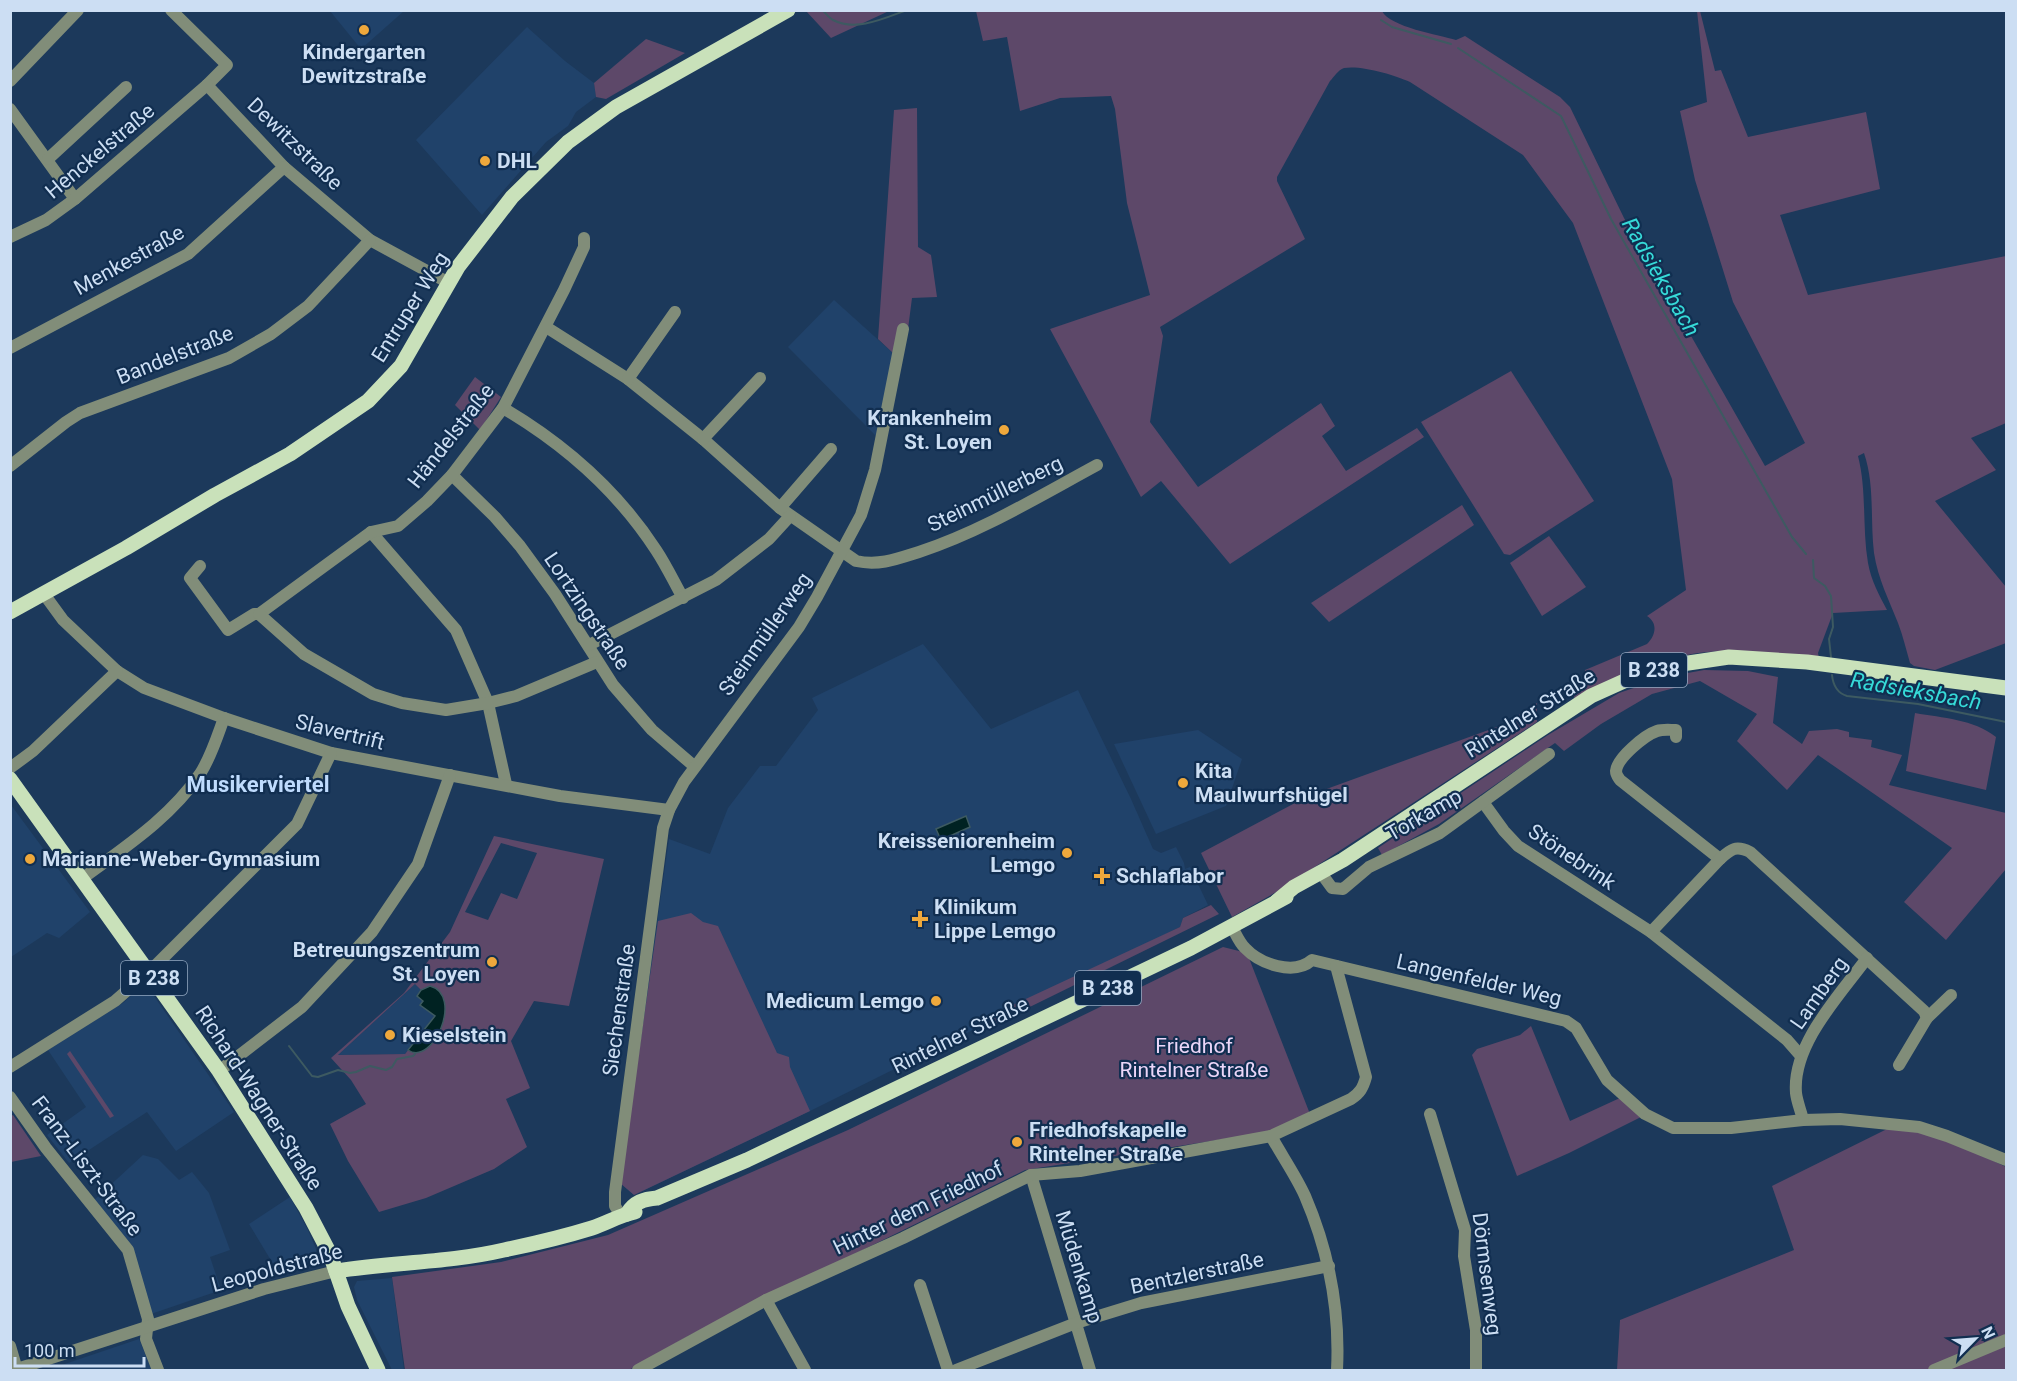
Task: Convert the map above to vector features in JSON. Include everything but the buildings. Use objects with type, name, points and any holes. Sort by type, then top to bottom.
[{"type":"main road","name":"Entruper Weg","points":[[10,612],[224,489],[290,454],[368,401],[401,366],[465,258],[512,197],[544,164],[579,133],[649,87],[788,10]]},
{"type":"main road","name":"Rintelner Straße","points":[[557,1237],[594,1227],[624,1215],[631,1206],[639,1202],[657,1198],[800,1135],[1232,927],[1277,901],[1294,887],[1318,874],[1591,696],[1642,673],[1668,666],[1729,657],[1778,659],[2007,688]]},
{"type":"main road","name":"Richard-Wagner-Straße","points":[[10,779],[219,1071],[306,1208],[330,1254],[348,1306],[378,1371]]},
{"type":"main road","name":"Leopoldstraße","points":[[336,1271],[443,1261],[502,1251],[557,1237]]},
{"type":"street","points":[[10,81],[78,10]]},
{"type":"street","points":[[171,10],[227,65],[207,85]]},
{"type":"street","name":"Dewitzstraße","points":[[207,85],[284,166],[370,240],[449,283]]},
{"type":"street","name":"Henckelstraße","points":[[10,237],[46,220],[75,199],[207,85]]},
{"type":"street","points":[[48,159],[126,87]]},
{"type":"street","points":[[10,109],[75,199]]},
{"type":"street","name":"Menkestraße","points":[[10,348],[188,254],[284,166]]},
{"type":"street","name":"Händelstraße","points":[[200,566],[190,578],[228,630],[254,614],[259,614],[371,532],[398,526],[452,475],[503,408],[546,327],[584,247],[584,238]]},
{"type":"street","name":"Bandelstraße","points":[[10,466],[80,413],[230,358],[271,334],[308,306],[370,240]]},
{"type":"street","points":[[628,379],[675,312]]},
{"type":"street","name":"Steinmüllerberg","points":[[546,327],[628,379],[703,439],[785,512],[856,561],[868,564],[896,560],[962,537],[1097,465]]},
{"type":"street","name":"Steinmüllerweg","points":[[669,810],[694,766],[799,627],[861,515],[875,470],[903,329]]},
{"type":"street","points":[[703,439],[760,378]]},
{"type":"street","points":[[503,408],[554,441],[617,498],[656,550],[683,598]]},
{"type":"street","points":[[589,645],[683,598],[724,573],[768,539],[831,449]]},
{"type":"street","name":"Lortzingstraße","points":[[452,475],[495,516],[520,546],[555,594],[614,685],[652,730],[694,766]]},
{"type":"street","points":[[371,532],[456,630],[488,704],[506,784]]},
{"type":"street","name":"Slavertrift","points":[[44,594],[63,620],[117,671],[152,692],[224,718],[331,753],[506,784],[560,796],[669,810]]},
{"type":"street","points":[[259,614],[304,654],[373,694],[402,703],[446,710],[488,704],[516,696],[597,662]]},
{"type":"street","points":[[10,768],[33,751],[117,671]]},
{"type":"street","points":[[83,878],[154,825],[179,800],[201,773],[224,718]]},
{"type":"street","points":[[1651,932],[1720,859],[1620,780],[1617,775],[1618,764],[1644,738],[1658,731],[1668,730],[1676,730],[1677,737]]},
{"type":"street","points":[[10,1067],[115,1001],[149,972],[297,824],[331,753]]},
{"type":"street","name":"Torkamp","points":[[1318,874],[1332,888],[1343,889],[1364,870],[1440,833],[1549,754]]},
{"type":"street","points":[[219,1071],[302,1007],[372,932],[418,864],[450,775]]},
{"type":"street","name":"Stönebrink","points":[[1483,802],[1518,846],[1651,932],[1787,1040],[1800,1056]]},
{"type":"street","name":"Siechenstraße","points":[[624,1215],[615,1206],[615,1192],[626,1097],[654,914],[663,828],[669,810]]},
{"type":"street","name":"Lamberg","points":[[1720,859],[1736,847],[1750,852],[1924,1011],[1928,1018]]},
{"type":"street","name":"Langenfelder Weg","points":[[1232,927],[1245,948],[1266,962],[1296,968],[1312,960],[1566,1021],[1576,1028],[1607,1080],[1645,1114],[1672,1128],[1731,1128],[1803,1120],[1840,1119],[1919,1127],[2007,1160]]},
{"type":"street","name":"Lamberg","points":[[1803,1120],[1796,1092],[1800,1056],[1814,1031],[1867,958]]},
{"type":"street","points":[[1336,966],[1364,1068],[1366,1077],[1364,1087],[1351,1099],[1271,1136],[1305,1196],[1329,1266],[1337,1317],[1337,1371]]},
{"type":"street","points":[[1899,1065],[1928,1018],[1951,995]]},
{"type":"street","name":"Franz-Liszt-Straße","points":[[10,1097],[46,1148],[128,1250],[148,1319],[146,1339],[158,1371]]},
{"type":"street","name":"Dörmsenweg","points":[[1430,1114],[1465,1230],[1464,1256],[1476,1330],[1476,1371]]},
{"type":"street","name":"Hinter dem Friedhof","points":[[638,1371],[668,1352],[766,1300],[903,1238],[1031,1175],[1080,1171],[1271,1136]]},
{"type":"street","name":"Müdenkamp","points":[[1031,1175],[1090,1371]]},
{"type":"street","name":"Bentzlerstraße","points":[[956,1371],[1076,1323],[1141,1303],[1329,1266]]},
{"type":"street","name":"Leopoldstraße","points":[[16,1370],[264,1289],[336,1271]]},
{"type":"street","points":[[920,1285],[948,1371]]},
{"type":"street","points":[[766,1300],[806,1371]]},
{"type":"street","points":[[1934,1371],[2007,1340]]},
{"type":"street","points":[[10,1346],[16,1370]]},
{"type":"shaded area","name":"Kindergarten Dewitzstraße","points":[[330,11],[404,11],[361,49]]},
{"type":"shaded area","points":[[527,27],[594,83],[596,97],[576,112],[568,126],[546,142],[482,215],[416,140]]},
{"type":"shaded area","points":[[834,300],[894,354],[876,436],[788,347]]},
{"type":"shaded area","name":"Klinikum Lippe Lemgo","points":[[923,644],[991,729],[1078,690],[1153,849],[1161,853],[1176,847],[1185,869],[1190,867],[1208,905],[1183,918],[1180,927],[810,1111],[634,1195],[620,1183],[669,839],[710,854],[728,808],[760,766],[776,766],[818,710],[812,698]]},
{"type":"shaded area","name":"Kita Maulwurfshügel","points":[[1198,730],[1242,759],[1226,806],[1156,834],[1114,744]]},
{"type":"shaded area","name":"Marianne-Weber-Gymnasium","points":[[11,805],[90,912],[59,938],[47,933],[11,957]]},
{"type":"shaded area","points":[[966,816],[970,827],[941,840],[936,829]]},
{"type":"shaded area","points":[[145,983],[234,1112],[176,1151],[147,1112],[69,1163],[47,1135],[86,1107],[48,1050],[123,1003]]},
{"type":"shaded area","name":"Kieselstein","points":[[415,984],[421,990],[423,1001],[435,1016],[405,1054],[338,1055]]},
{"type":"shaded area","points":[[430,986],[440,992],[444,1002],[445,1015],[441,1028],[435,1040],[427,1048],[418,1052],[408,1050],[435,1016],[420,1005],[423,1001],[417,996],[421,990]]},
{"type":"shaded area","points":[[143,1155],[158,1159],[179,1180],[192,1172],[209,1193],[230,1250],[210,1257],[221,1290],[151,1314],[131,1249],[91,1203]]},
{"type":"shaded area","points":[[290,1197],[308,1230],[316,1249],[316,1257],[312,1262],[278,1272],[249,1224]]},
{"type":"shaded area","points":[[392,1278],[404,1370],[392,1370],[357,1300],[354,1287],[357,1281]]},
{"type":"shaded area","points":[[139,1339],[152,1370],[47,1370]]},
{"type":"green space","points":[[806,11],[889,11],[831,38]]},
{"type":"green space","points":[[976,11],[1382,11],[1395,22],[1416,30],[1456,40],[1465,36],[1560,97],[1570,107],[1624,218],[1765,466],[1805,443],[1733,302],[1695,180],[1680,111],[1707,102],[1697,11],[1700,11],[1715,71],[1721,70],[1748,137],[1866,112],[1880,189],[1780,215],[1808,295],[2006,256],[2006,423],[1971,438],[1996,470],[1935,501],[2006,587],[2006,643],[1935,670],[1914,666],[1910,663],[1876,563],[1870,477],[1864,453],[1858,456],[1863,483],[1868,563],[1873,581],[1887,610],[1833,613],[1818,653],[1819,658],[1745,651],[1690,654],[1648,668],[1575,700],[1574,697],[1584,681],[1585,670],[1647,644],[1652,637],[1654,626],[1647,616],[1686,590],[1672,479],[1573,223],[1523,155],[1410,82],[1368,69],[1351,67],[1338,72],[1330,81],[1277,177],[1305,239],[1160,327],[1163,336],[1150,422],[1198,487],[1321,403],[1335,426],[1322,436],[1346,471],[1417,428],[1424,437],[1230,564],[1161,481],[1141,497],[1050,329],[1150,295],[1127,203],[1115,109],[1111,96],[1060,98],[1020,111],[1007,37],[983,41]]},
{"type":"green space","points":[[646,39],[685,53],[606,99],[596,97],[594,83]]},
{"type":"green space","points":[[917,108],[918,247],[931,255],[937,297],[912,298],[908,329],[894,354],[878,339],[894,110]]},
{"type":"green space","points":[[1511,371],[1594,501],[1510,555],[1504,554],[1421,422]]},
{"type":"green space","points":[[475,377],[501,397],[480,430],[455,405]]},
{"type":"green space","points":[[1462,505],[1474,525],[1329,622],[1311,603]]},
{"type":"green space","points":[[1549,536],[1586,587],[1542,616],[1510,563]]},
{"type":"green space","points":[[1704,670],[1748,671],[1778,677],[1773,723],[1802,744],[1809,731],[1837,729],[1849,732],[1849,737],[1872,740],[1871,747],[1902,755],[1889,785],[2006,813],[2006,869],[1946,940],[1904,902],[1952,848],[1818,755],[1787,790],[1737,741],[1757,714],[1700,681],[1652,694],[1601,724],[1564,751],[1555,743],[1439,824],[1382,855],[1378,848],[1548,735],[1619,693],[1666,677]]},
{"type":"green space","points":[[1537,703],[1537,722],[1278,891],[1232,917],[1201,853],[1310,795],[1505,724]]},
{"type":"green space","points":[[1915,713],[1968,723],[1996,737],[1986,790],[1906,771]]},
{"type":"green space","points":[[494,836],[604,859],[569,1006],[534,1001],[511,1041],[530,1088],[506,1099],[527,1147],[494,1169],[426,1198],[379,1212],[348,1161],[330,1124],[366,1104],[351,1080],[331,1058],[404,993],[450,932]],"holes":[[[501,843],[537,853],[517,899],[501,893],[488,920],[465,912]],[[415,984],[421,990],[417,996],[423,1001],[420,1005],[435,1016],[405,1054],[338,1055]]]},
{"type":"green space","points":[[1211,905],[1219,914],[991,1026],[987,1017],[1180,927],[1183,918]]},
{"type":"green space","points":[[691,913],[703,922],[718,926],[777,1053],[789,1057],[790,1067],[810,1111],[634,1195],[620,1183],[658,921]]},
{"type":"green space","name":"Friedhof Rintelner Straße","points":[[1223,947],[1247,953],[1310,1114],[1269,1132],[1025,1170],[690,1335],[629,1370],[405,1370],[392,1277],[501,1262],[608,1235],[848,1130]]},
{"type":"green space","points":[[1531,1026],[1570,1121],[1622,1097],[1643,1116],[1517,1176],[1472,1055],[1477,1049],[1520,1035]]},
{"type":"green space","points":[[70,1051],[114,1116],[110,1118],[67,1054]]},
{"type":"green space","points":[[13,1115],[41,1156],[11,1162],[11,1116]]},
{"type":"green space","points":[[1887,1129],[1918,1132],[1961,1145],[2006,1167],[2006,1339],[1930,1370],[1617,1370],[1620,1320],[1794,1250],[1772,1186]]},
{"type":"green space","points":[[2006,1343],[2006,1370],[1941,1370]]},
{"type":"waterway","points":[[822,10],[833,20],[851,25],[880,20],[907,10]]},
{"type":"waterway","name":"Radsieksbach","points":[[1381,20],[1392,27],[1451,44]]},
{"type":"waterway","name":"Radsieksbach","points":[[1458,48],[1561,116],[1611,219],[1792,537],[1806,554]]},
{"type":"waterway","name":"Radsieksbach","points":[[1813,560],[1814,578],[1825,586],[1831,596],[1833,627],[1829,639],[1831,657]]},
{"type":"waterway","name":"Radsieksbach","points":[[1832,675],[1836,688],[1847,696],[1918,704],[2006,722]]},
{"type":"waterway","points":[[289,1046],[312,1076],[318,1077],[338,1070],[356,1072],[370,1066],[386,1070],[392,1067],[397,1059],[415,1054]]},
{"type":"place","name":"Kindergarten Dewitzstraße","points":[[364,30]]},
{"type":"place","name":"DHL","points":[[485,161]]},
{"type":"place","name":"Krankenheim St. Loyen","points":[[1004,430]]},
{"type":"place","name":"Kita Maulwurfshügel","points":[[1183,783]]},
{"type":"place","name":"Kreisseniorenheim Lemgo","points":[[1067,853]]},
{"type":"place","name":"Marianne-Weber-Gymnasium","points":[[30,859]]},
{"type":"place","name":"Schlaflabor","points":[[1102,876]]},
{"type":"place","name":"Klinikum Lippe Lemgo","points":[[920,919]]},
{"type":"place","name":"Betreuungszentrum St. Loyen","points":[[492,962]]},
{"type":"place","name":"Medicum Lemgo","points":[[936,1001]]},
{"type":"place","name":"Kieselstein","points":[[390,1035]]},
{"type":"place","name":"Friedhofskapelle Rintelner Straße","points":[[1017,1142]]},
{"type":"district","name":"Musikerviertel","points":[[258,784]]}]
